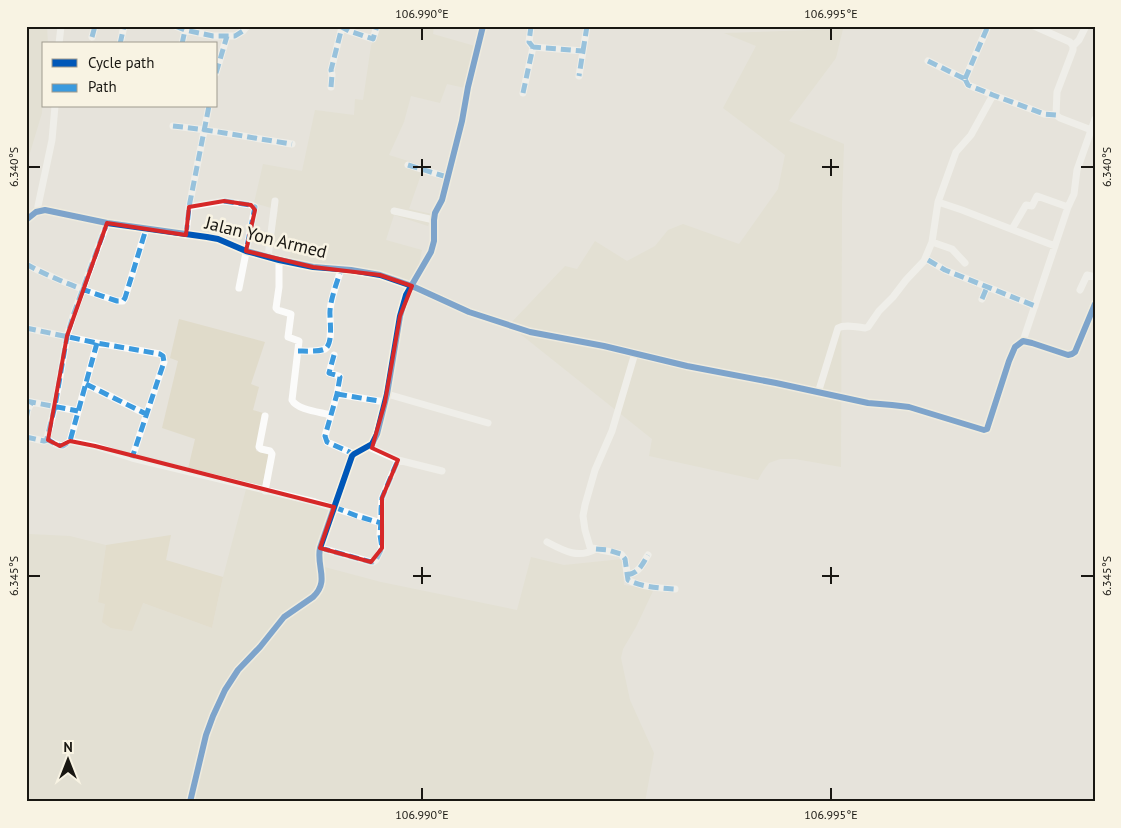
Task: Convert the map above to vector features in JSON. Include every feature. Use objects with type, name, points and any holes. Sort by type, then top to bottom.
[{"type":"street","points":[[60,42],[61,26]]},
{"type":"street","points":[[92,37],[95,26]]},
{"type":"street","points":[[120,42],[124,26]]},
{"type":"street","points":[[182,42],[179,28],[213,36],[235,36],[248,26]]},
{"type":"street","points":[[331,87],[332,76],[330,70],[341,27],[373,39],[377,26]]},
{"type":"street","points":[[190,802],[206,735],[222,695],[238,670],[260,647],[284,617],[313,596],[320,588],[322,582],[319,560],[320,548],[354,454],[369,446],[378,434],[404,300],[431,252],[434,241],[434,220],[442,200],[462,121],[483,26]]},
{"type":"street","points":[[531,26],[529,42],[533,47],[583,52]]},
{"type":"street","points":[[579,76],[587,26]]},
{"type":"street","points":[[965,79],[988,26]]},
{"type":"street","points":[[1034,26],[1070,42],[1073,46]]},
{"type":"street","points":[[1056,114],[1057,92],[1073,46],[1079,40],[1086,26]]},
{"type":"street","points":[[218,65],[227,36]]},
{"type":"street","points":[[523,93],[533,47]]},
{"type":"street","points":[[928,62],[965,79],[968,85],[1044,114],[1056,114],[1060,118],[1093,130]]},
{"type":"street","points":[[818,393],[838,328],[840,326],[868,327],[879,311],[894,297],[906,280],[924,261],[932,242],[938,202],[956,152],[971,135],[993,95]]},
{"type":"street","points":[[26,220],[38,211],[52,140],[55,108]]},
{"type":"street","points":[[186,234],[189,207],[208,108]]},
{"type":"street","points":[[1095,119],[1093,130],[1077,170],[1074,194],[1023,341],[1068,355],[1072,354],[1075,352],[1095,304]]},
{"type":"street","points":[[173,126],[203,129],[292,144]]},
{"type":"street","points":[[408,165],[447,177]]},
{"type":"street","points":[[1012,229],[1026,205],[1032,206],[1037,196],[1068,207]]},
{"type":"street","points":[[189,207],[224,201],[255,206],[239,288]]},
{"type":"street","points":[[268,257],[275,201]]},
{"type":"street","points":[[938,202],[1055,246]]},
{"type":"street","name":"Jalan Yon Armed","points":[[38,211],[44,210],[108,223],[218,239],[246,251],[279,260],[313,267],[351,270],[380,276],[412,286],[469,312],[530,332],[868,403],[909,407],[984,430],[987,430],[1015,347],[1023,341]]},
{"type":"street","points":[[394,211],[434,220]]},
{"type":"street","points":[[48,440],[67,336],[108,223]]},
{"type":"street","points":[[26,264],[43,274],[83,290],[117,301],[123,301],[146,229]]},
{"type":"street","points":[[932,242],[952,249],[965,264]]},
{"type":"street","points":[[279,260],[279,287],[276,308],[291,314],[288,337],[299,341],[292,400],[294,404],[302,408],[331,415]]},
{"type":"street","points":[[928,260],[945,270],[1035,306]]},
{"type":"street","points":[[298,352],[326,349],[330,327],[329,312],[341,270]]},
{"type":"street","points":[[1080,290],[1087,275],[1095,276]]},
{"type":"street","points":[[982,299],[987,287]]},
{"type":"street","points":[[26,328],[163,356],[164,362],[132,458]]},
{"type":"street","points":[[26,437],[44,441],[48,440],[60,446],[70,441],[96,343]]},
{"type":"street","points":[[634,353],[612,431],[589,488],[583,516],[590,547],[621,554],[625,559],[628,580],[630,582],[672,588]]},
{"type":"street","points":[[334,355],[329,373],[340,377],[325,436],[327,442],[354,454]]},
{"type":"street","points":[[86,384],[146,414]]},
{"type":"street","points":[[337,394],[385,402]]},
{"type":"street","points":[[387,394],[488,423]]},
{"type":"street","points":[[26,419],[29,402],[78,411]]},
{"type":"street","points":[[265,416],[259,447],[270,451],[272,454],[265,491]]},
{"type":"street","points":[[70,441],[334,507],[381,523]]},
{"type":"street","points":[[369,446],[398,460],[442,471]]},
{"type":"street","points":[[320,548],[373,562],[376,560],[382,548],[380,535],[382,498],[398,460]]},
{"type":"street","points":[[547,542],[569,553],[584,554],[596,549]]},
{"type":"street","points":[[627,575],[634,574],[648,555]]},
{"type":"highlighted area","points":[[224,201],[251,205],[255,210],[246,251],[313,267],[380,275],[412,286],[400,316],[385,402],[372,448],[398,460],[382,498],[382,548],[371,562],[320,548],[334,507],[95,446],[70,441],[60,446],[48,440],[67,336],[107,223],[186,235],[189,207]]},
{"type":"shaded area","points":[[26,26],[47,26],[48,42],[42,42],[42,113],[26,166]]},
{"type":"shaded area","points":[[377,26],[434,26],[433,34],[475,46],[465,88],[447,84],[440,103],[411,96],[404,122],[389,155],[424,166],[409,209],[432,214],[428,226],[394,215],[386,240],[422,250],[415,283],[366,268],[322,266],[289,259],[292,247],[272,241],[278,210],[254,203],[263,164],[302,171],[315,110],[354,115],[355,99],[363,100],[371,46]]},
{"type":"shaded area","points":[[843,29],[836,58],[789,121],[844,144],[841,467],[795,459],[780,459],[769,463],[758,480],[649,456],[652,439],[509,325],[565,266],[577,269],[595,241],[627,261],[655,246],[668,230],[683,224],[739,244],[778,189],[785,155],[723,108],[756,46],[724,33]]},
{"type":"shaded area","points":[[179,319],[265,342],[251,384],[259,387],[253,410],[263,413],[256,451],[269,454],[261,492],[330,510],[316,551],[317,565],[381,582],[517,610],[531,557],[564,565],[622,559],[624,585],[646,588],[653,591],[623,649],[621,658],[630,700],[654,753],[645,802],[26,802],[26,540],[29,534],[70,536],[106,545],[98,602],[143,603],[212,628],[246,489],[187,473],[195,439],[162,428],[178,361],[170,358]]},
{"type":"shaded area","points":[[171,535],[166,560],[223,577],[212,628],[143,603],[132,631],[111,628],[102,622],[105,604],[98,602],[106,545]]},
{"type":"marked path","points":[[92,37],[95,26]]},
{"type":"marked path","points":[[120,42],[124,26]]},
{"type":"marked path","points":[[175,26],[213,36],[235,36],[247,26]]},
{"type":"marked path","points":[[340,26],[373,39],[377,26]]},
{"type":"marked path","points":[[531,26],[529,42],[533,47]]},
{"type":"marked path","points":[[583,51],[587,26]]},
{"type":"marked path","points":[[965,79],[988,26]]},
{"type":"marked path","points":[[331,87],[331,70],[342,27]]},
{"type":"marked path","points":[[182,42],[185,30]]},
{"type":"marked path","points":[[218,66],[227,36]]},
{"type":"marked path","points":[[523,93],[533,47],[583,51],[579,76]]},
{"type":"marked path","points":[[928,61],[965,79]]},
{"type":"marked path","points":[[965,79],[968,85],[993,95],[1044,114],[1056,115]]},
{"type":"marked path","points":[[186,235],[189,207],[209,108]]},
{"type":"marked path","points":[[173,126],[292,144]]},
{"type":"marked path","points":[[408,165],[447,177]]},
{"type":"marked path","points":[[224,201],[255,207],[246,251]]},
{"type":"marked path","points":[[97,343],[70,441],[63,446],[57,445],[47,438],[55,406],[67,336],[107,223]]},
{"type":"marked path","points":[[26,264],[71,285],[117,301],[123,301],[146,229]]},
{"type":"marked path","points":[[928,260],[945,270],[1035,306]]},
{"type":"marked path","points":[[298,351],[319,351],[328,346],[330,310],[341,270]]},
{"type":"marked path","points":[[982,299],[987,287]]},
{"type":"marked path","points":[[26,328],[163,356],[164,362],[132,458]]},
{"type":"marked path","points":[[334,355],[329,373],[340,377],[325,436],[327,442],[354,454]]},
{"type":"marked path","points":[[86,384],[146,414]]},
{"type":"marked path","points":[[337,394],[385,402]]},
{"type":"marked path","points":[[26,401],[78,411]]},
{"type":"marked path","points":[[26,419],[32,402]]},
{"type":"marked path","points":[[26,437],[44,441],[48,440]]},
{"type":"marked path","points":[[320,548],[371,562],[376,560],[382,548],[380,535],[382,498],[398,460]]},
{"type":"marked path","points":[[334,507],[381,523]]},
{"type":"marked path","points":[[596,549],[621,554],[625,559],[628,580],[645,586],[675,589]]},
{"type":"marked path","points":[[627,575],[637,570],[648,555]]},
{"type":"cycle path","points":[[190,802],[206,735],[225,690],[238,670],[260,647],[284,617],[313,597],[321,585],[320,548],[352,456],[372,444],[377,434],[387,394],[400,316],[406,295],[431,252],[434,241],[435,213],[442,200],[483,26]]},
{"type":"cycle path","points":[[26,220],[36,212],[45,210],[107,223],[218,239],[246,251],[279,260],[313,267],[351,270],[380,275],[412,286],[469,312],[530,332],[604,346],[687,366],[868,403],[909,407],[984,430],[987,429],[1015,347],[1023,341],[1068,355],[1072,354],[1075,352],[1095,304]]}]
